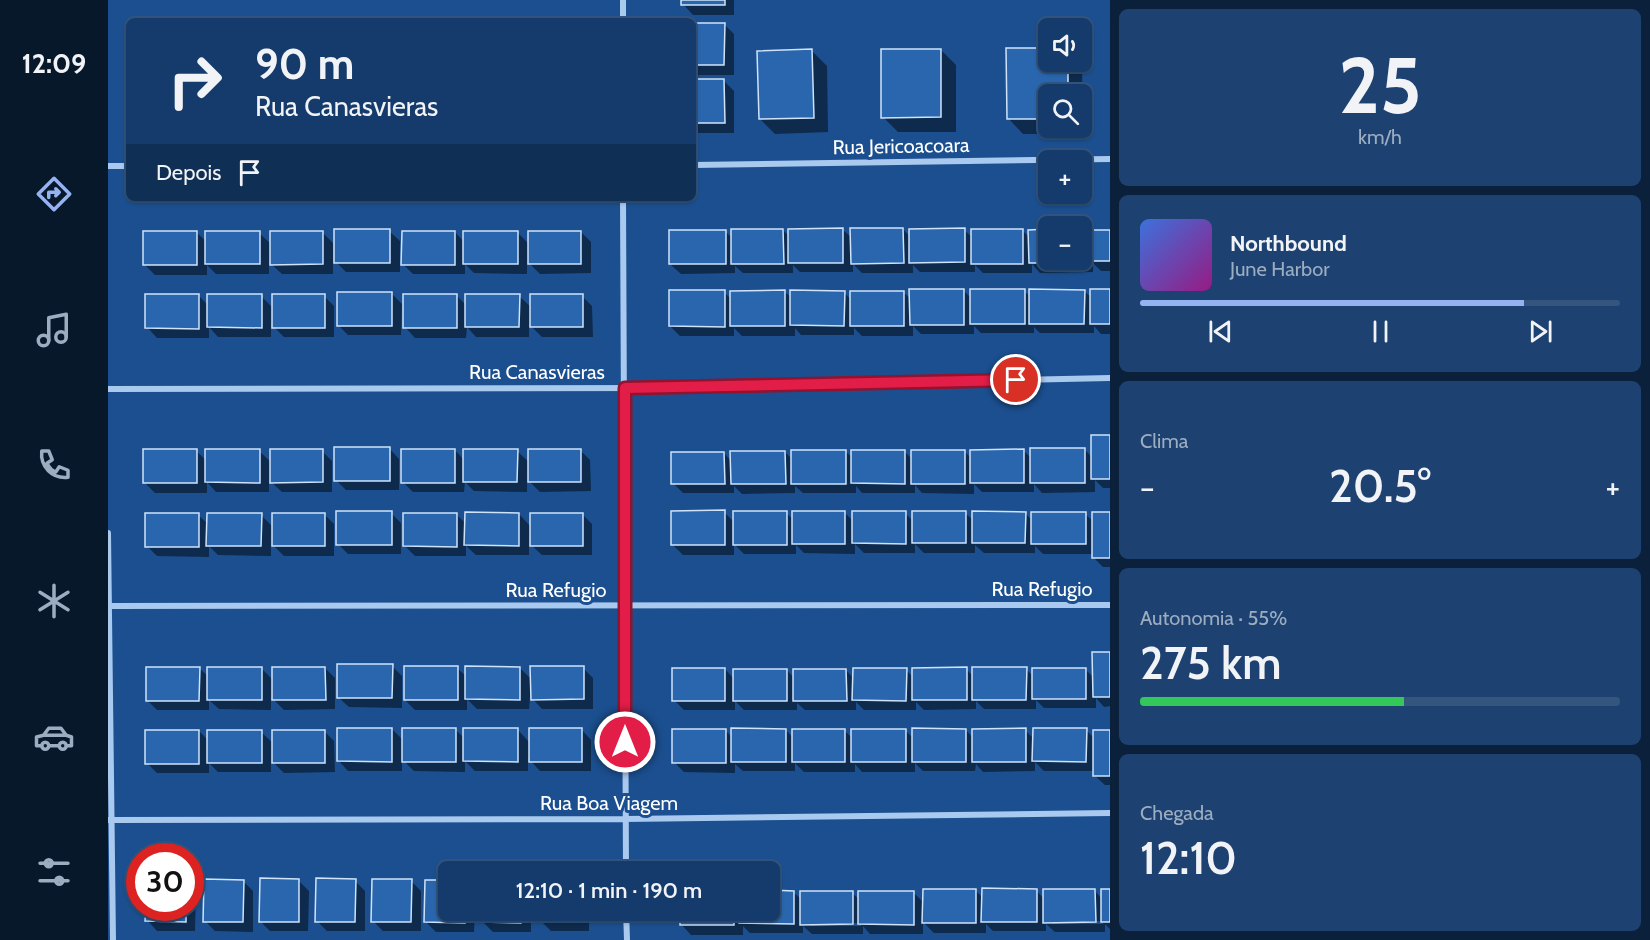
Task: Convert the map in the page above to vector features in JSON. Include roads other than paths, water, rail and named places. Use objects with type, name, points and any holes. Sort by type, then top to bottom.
[{"type":"street","points":[[622,0],[623,18]]},
{"type":"street","name":"Rua Jericoacoara","points":[[696,165],[1110,159]]},
{"type":"street","points":[[108,166],[126,166]]},
{"type":"street","points":[[623,201],[626,861]]},
{"type":"street","name":"Rua Canasvieras","points":[[108,389],[625,388],[1110,378]]},
{"type":"street","points":[[108,533],[113,940]]},
{"type":"street","name":"Rua Refugio","points":[[109,606],[1110,605]]},
{"type":"street","name":"Rua Boa Viagem","points":[[110,820],[626,819],[1110,813]]},
{"type":"street","points":[[626,921],[627,940]]}]
